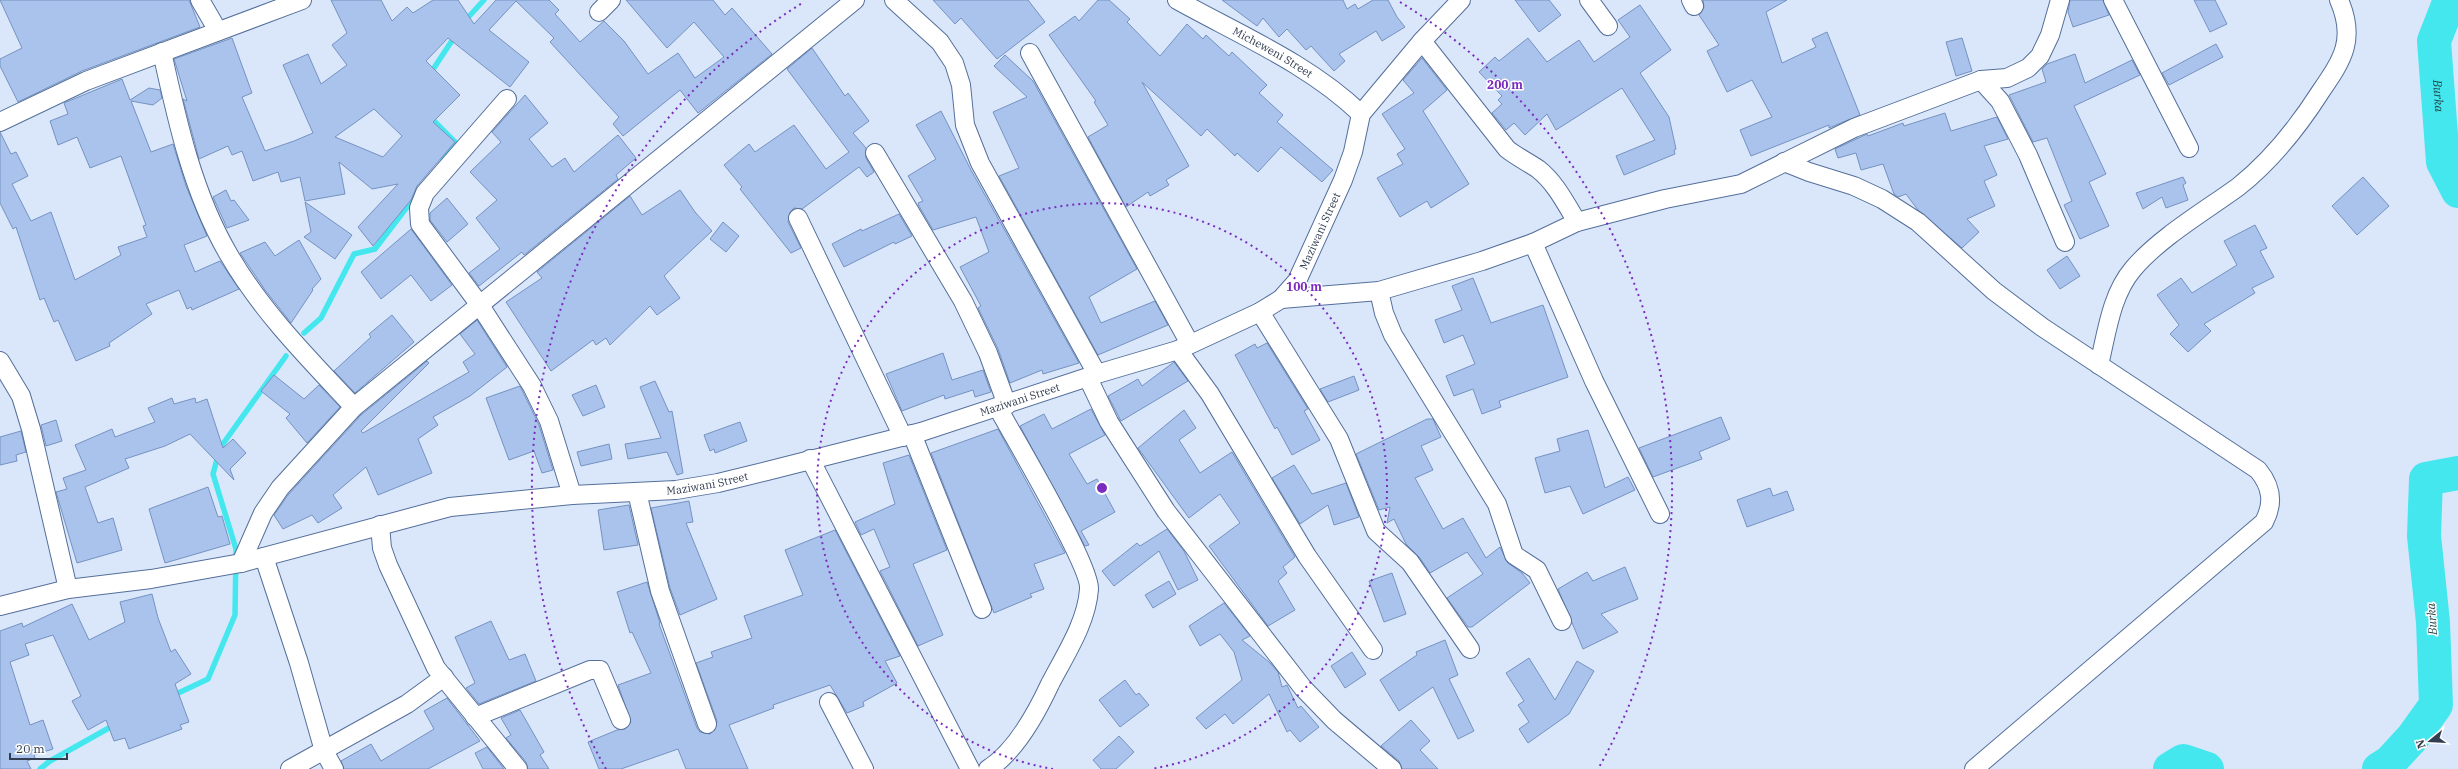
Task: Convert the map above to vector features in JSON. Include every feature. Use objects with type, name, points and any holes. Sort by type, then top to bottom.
[{"type":"street","points":[[200,0],[218,31]]},
{"type":"street","points":[[0,122],[86,81],[302,0]]},
{"type":"street","points":[[235,564],[263,513],[280,488],[354,407],[855,0]]},
{"type":"street","points":[[894,0],[940,42],[954,63],[961,86],[966,125],[980,163],[1092,376],[1109,422],[1166,511],[1257,626],[1303,688],[1334,720],[1392,769]]},
{"type":"street","name":"Micheweni Street","points":[[1177,0],[1309,72],[1336,90],[1361,114]]},
{"type":"street","name":"Maziwani Street","points":[[0,606],[68,589],[151,579],[235,564],[450,507],[572,495],[676,490],[718,483],[908,435],[1184,347],[1260,312],[1281,299],[1297,281],[1343,180],[1353,152],[1361,114],[1422,41],[1461,0]]},
{"type":"street","points":[[1589,0],[1608,26]]},
{"type":"street","points":[[1281,299],[1379,291],[1482,261],[1532,243],[1577,222],[1665,199],[1741,184],[1854,128],[1980,80],[2007,78],[2032,64],[2040,56],[2050,35],[2060,0]]},
{"type":"street","points":[[2113,0],[2189,148]]},
{"type":"street","points":[[2099,365],[2112,309],[2120,290],[2133,269],[2153,250],[2239,185],[2264,163],[2290,135],[2316,100],[2342,60],[2346,45],[2348,28],[2339,0]]},
{"type":"street","points":[[1422,41],[1507,149],[1520,160],[1538,169],[1552,184],[1577,222]]},
{"type":"street","points":[[162,52],[179,130],[206,205],[228,254],[250,288],[289,336],[354,407]]},
{"type":"street","points":[[1030,53],[1210,394],[1307,556],[1373,650]]},
{"type":"street","points":[[1980,80],[2000,101],[2028,155],[2065,242]]},
{"type":"street","points":[[507,99],[425,194],[419,208],[420,224],[479,304],[541,403],[560,451],[572,495]]},
{"type":"street","points":[[875,153],[963,301],[988,353],[1002,406],[1079,557],[1090,586],[1081,621],[1028,727],[988,769]]},
{"type":"street","points":[[1784,162],[1809,172],[1854,186],[1882,200],[1918,222],[1994,290],[2042,327],[2258,470],[2265,478],[2270,490],[2269,511],[2264,522],[1974,769]]},
{"type":"street","points":[[798,218],[908,435],[982,610]]},
{"type":"street","points":[[1532,243],[1594,380],[1660,514]]},
{"type":"street","points":[[1379,291],[1384,313],[1394,335],[1497,504],[1514,555],[1537,570],[1562,621]]},
{"type":"street","points":[[1260,312],[1339,438],[1376,531],[1410,562],[1470,649]]},
{"type":"street","points":[[0,361],[21,396],[31,429],[68,589]]},
{"type":"street","points":[[810,459],[970,769]]},
{"type":"street","points":[[637,492],[660,591],[707,724]]},
{"type":"street","points":[[389,522],[382,548],[388,565],[427,650],[444,677],[518,769]]},
{"type":"street","points":[[264,557],[299,663],[324,751],[334,769]]},
{"type":"street","points":[[475,716],[590,670],[600,670],[621,720]]},
{"type":"street","points":[[290,769],[407,704],[444,677]]},
{"type":"street","points":[[829,702],[864,769]]},
{"type":"building","points":[[0,0],[189,0],[200,27],[82,71],[18,102],[0,66],[0,59],[22,48]]},
{"type":"building","points":[[331,0],[381,0],[392,21],[407,7],[413,13],[433,0],[458,0],[474,24],[496,0],[549,0],[559,10],[555,14],[580,42],[604,21],[624,41],[648,74],[678,53],[695,78],[724,57],[694,22],[667,48],[626,0],[713,0],[725,15],[732,8],[772,54],[698,113],[680,90],[623,136],[613,124],[619,117],[550,42],[554,38],[516,1],[489,30],[529,62],[510,87],[448,38],[426,61],[460,95],[433,122],[455,142],[417,186],[411,200],[373,246],[358,227],[398,184],[372,189],[339,162],[345,194],[305,201],[300,177],[281,182],[278,172],[253,181],[242,151],[232,155],[228,146],[199,159],[183,99],[187,101],[174,59],[232,38],[252,93],[242,97],[265,151],[313,133],[283,65],[308,54],[321,84],[347,65],[332,45],[347,33]],"holes":[[[374,109],[402,136],[383,157],[335,137]]]},
{"type":"building","points":[[933,0],[1028,0],[1045,22],[997,59],[961,18],[955,24]]},
{"type":"building","points":[[1098,0],[1109,0],[1130,19],[1127,22],[1160,56],[1187,24],[1203,39],[1206,35],[1229,56],[1232,52],[1267,85],[1259,93],[1283,115],[1277,122],[1333,170],[1322,182],[1281,147],[1258,172],[1237,153],[1235,156],[1207,129],[1201,136],[1142,82],[1189,166],[1166,180],[1169,185],[1150,196],[1148,192],[1126,207],[1088,137],[1108,125],[1094,102],[1096,101],[1049,35],[1075,16],[1079,21]]},
{"type":"building","points":[[1222,0],[1343,0],[1347,9],[1355,4],[1358,9],[1373,0],[1388,0],[1397,17],[1405,27],[1382,41],[1376,31],[1339,54],[1345,61],[1334,71],[1311,46],[1306,50],[1287,29],[1279,37],[1263,18],[1257,26]]},
{"type":"building","points":[[1515,0],[1549,0],[1561,15],[1539,32]]},
{"type":"building","points":[[1703,0],[1787,0],[1766,12],[1782,63],[1816,47],[1812,39],[1827,32],[1860,115],[1829,128],[1829,125],[1751,156],[1740,130],[1772,117],[1752,80],[1727,92],[1707,51],[1719,45],[1699,15],[1704,7]]},
{"type":"building","points":[[2070,0],[2103,0],[2109,15],[2073,27],[2068,12]]},
{"type":"building","points":[[2194,0],[2215,0],[2227,24],[2210,32]]},
{"type":"building","points":[[1640,5],[1671,50],[1640,73],[1669,117],[1676,149],[1674,150],[1675,154],[1624,175],[1616,156],[1655,140],[1622,88],[1556,130],[1547,114],[1525,135],[1514,123],[1506,130],[1492,113],[1502,104],[1498,100],[1502,96],[1479,72],[1495,57],[1499,61],[1528,38],[1547,62],[1579,40],[1594,62],[1630,37],[1618,20]]},
{"type":"building","points":[[1962,38],[1972,71],[1956,76],[1946,42]]},
{"type":"building","points":[[2216,44],[2223,57],[2169,85],[2162,73]]},
{"type":"building","points":[[812,48],[845,96],[848,93],[869,121],[853,133],[866,148],[866,158],[874,172],[867,177],[859,167],[802,209],[794,208],[790,212],[788,222],[801,248],[791,253],[740,189],[742,187],[724,165],[749,144],[755,152],[794,125],[826,169],[849,152],[787,69]]},
{"type":"building","points":[[2075,54],[2085,83],[2132,60],[2140,75],[2074,106],[2106,174],[2089,182],[2109,226],[2080,239],[2064,205],[2072,201],[2047,138],[2033,142],[2009,95],[2046,82],[2042,69],[2047,64]]},
{"type":"building","points":[[1005,55],[1033,81],[1137,269],[1089,297],[1101,323],[1155,301],[1168,325],[1098,355],[999,176],[1019,168],[993,112],[1027,97],[994,66]]},
{"type":"building","points":[[1422,58],[1447,90],[1423,111],[1469,184],[1431,208],[1427,201],[1400,217],[1377,178],[1403,164],[1397,154],[1405,149],[1382,114],[1414,93],[1403,80]]},
{"type":"building","points":[[122,79],[130,100],[149,88],[160,90],[162,98],[153,105],[131,101],[151,152],[173,144],[186,186],[207,236],[184,245],[195,272],[220,261],[239,289],[192,310],[191,307],[187,309],[179,290],[146,304],[152,314],[109,343],[110,346],[76,361],[58,320],[54,322],[44,298],[40,300],[16,227],[13,229],[0,203],[0,132],[11,154],[16,152],[28,176],[12,184],[31,221],[51,212],[75,280],[121,255],[118,247],[147,237],[143,226],[146,225],[121,156],[90,168],[77,137],[58,145],[50,121],[68,114],[64,103]]},
{"type":"building","points":[[525,95],[548,123],[529,139],[552,167],[565,158],[574,172],[618,135],[636,158],[616,175],[618,179],[524,255],[522,252],[479,286],[469,273],[500,249],[476,218],[497,200],[470,172],[501,142],[492,132]]},
{"type":"building","points":[[941,111],[971,170],[1079,363],[1043,374],[1042,370],[1010,383],[998,349],[978,308],[981,306],[960,267],[989,252],[976,217],[933,230],[919,206],[918,203],[923,201],[908,176],[936,159],[916,125]]},
{"type":"building","points":[[1945,113],[1951,131],[1997,117],[2008,139],[1984,146],[1997,175],[1984,181],[1995,206],[1967,219],[1979,232],[1962,248],[1918,210],[1906,194],[1898,197],[1894,194],[1883,164],[1861,170],[1856,153],[1838,158],[1835,149],[1867,134],[1868,136],[1903,123],[1904,126]]},
{"type":"building","points":[[2183,177],[2186,183],[2183,185],[2188,200],[2166,208],[2162,197],[2143,209],[2136,193]]},
{"type":"building","points":[[2363,177],[2389,206],[2357,235],[2332,206]]},
{"type":"building","points":[[226,190],[231,201],[234,200],[249,220],[227,228],[213,197]]},
{"type":"building","points":[[680,190],[695,212],[712,231],[664,276],[680,298],[657,315],[650,306],[610,345],[606,338],[596,345],[593,340],[551,371],[506,302],[542,278],[537,272],[630,196],[642,215]]},
{"type":"building","points":[[447,198],[468,224],[447,242],[430,220],[430,213]]},
{"type":"building","points":[[305,202],[352,235],[335,259],[304,237],[311,232]]},
{"type":"building","points":[[899,214],[912,236],[895,244],[894,242],[844,267],[832,244],[861,229],[862,231]]},
{"type":"building","points":[[723,222],[739,236],[726,252],[710,239]]},
{"type":"building","points":[[2255,225],[2267,248],[2260,251],[2274,277],[2252,288],[2255,293],[2204,324],[2211,331],[2188,352],[2170,334],[2179,325],[2157,295],[2181,278],[2192,293],[2237,265],[2224,241]]},
{"type":"building","points":[[411,229],[452,285],[431,301],[411,275],[381,299],[361,272]]},
{"type":"building","points":[[299,240],[321,279],[312,289],[313,290],[291,323],[265,290],[240,253],[265,242],[275,256]]},
{"type":"building","points":[[2067,256],[2080,276],[2060,289],[2047,270]]},
{"type":"building","points":[[1473,278],[1491,323],[1543,305],[1568,377],[1499,401],[1501,407],[1482,414],[1473,389],[1454,396],[1446,376],[1475,364],[1463,335],[1444,343],[1435,320],[1462,310],[1452,286]]},
{"type":"building","points":[[392,315],[414,342],[355,393],[334,371],[371,337],[369,334]]},
{"type":"building","points":[[477,320],[507,367],[470,396],[433,417],[438,425],[418,439],[432,473],[378,495],[366,467],[333,495],[342,508],[318,523],[312,515],[283,529],[274,515],[288,495],[361,415],[427,361],[429,363],[361,431],[363,433],[469,372],[463,362],[475,354],[460,334]]},
{"type":"building","points":[[1267,343],[1308,409],[1304,411],[1320,440],[1292,455],[1277,427],[1275,429],[1235,355],[1255,344],[1257,348]]},
{"type":"building","points":[[943,353],[952,380],[983,370],[991,392],[975,397],[973,390],[945,399],[944,395],[902,411],[886,374]]},
{"type":"building","points":[[1174,362],[1188,381],[1121,421],[1108,396],[1138,379],[1142,386]]},
{"type":"building","points":[[274,375],[304,399],[319,385],[340,407],[307,443],[286,418],[290,414],[261,391]]},
{"type":"building","points":[[1354,376],[1359,390],[1328,402],[1320,389]]},
{"type":"building","points":[[655,381],[669,412],[672,411],[683,473],[677,475],[667,452],[628,459],[625,444],[661,438],[640,387]]},
{"type":"building","points":[[596,385],[605,407],[583,416],[572,395]]},
{"type":"building","points":[[520,386],[539,425],[553,470],[542,473],[534,451],[509,460],[486,398]]},
{"type":"building","points":[[172,398],[174,404],[195,398],[196,403],[207,399],[223,448],[233,439],[246,453],[230,469],[234,480],[190,434],[165,446],[125,459],[129,468],[85,487],[98,523],[113,518],[122,550],[77,563],[56,492],[67,489],[63,478],[86,470],[75,445],[112,429],[115,437],[155,422],[148,408]]},
{"type":"building","points":[[1091,409],[1105,435],[1069,454],[1087,484],[1097,479],[1115,512],[1081,531],[1089,545],[1085,546],[1020,426],[1044,414],[1052,429]]},
{"type":"building","points":[[1184,410],[1196,428],[1179,440],[1200,473],[1232,452],[1295,557],[1283,567],[1287,573],[1278,581],[1295,610],[1268,626],[1209,546],[1240,523],[1220,494],[1189,518],[1138,448]]},
{"type":"building","points":[[1721,417],[1730,439],[1699,452],[1702,459],[1653,477],[1639,448]]},
{"type":"building","points":[[1427,419],[1433,419],[1441,437],[1421,446],[1433,470],[1415,478],[1443,529],[1463,518],[1486,558],[1500,547],[1508,563],[1522,573],[1530,583],[1472,627],[1468,627],[1447,598],[1483,574],[1467,552],[1430,573],[1420,558],[1406,544],[1394,519],[1387,523],[1390,507],[1379,510],[1356,454]]},
{"type":"building","points":[[56,420],[62,441],[46,446],[41,425]]},
{"type":"building","points":[[740,422],[747,441],[715,453],[714,449],[710,451],[704,435]]},
{"type":"building","points":[[998,429],[1065,553],[1034,564],[1044,589],[1030,594],[1032,597],[994,613],[931,453]]},
{"type":"building","points":[[1588,430],[1605,488],[1628,477],[1635,490],[1583,514],[1570,486],[1545,493],[1535,458],[1560,451],[1557,439]]},
{"type":"building","points":[[21,431],[26,452],[16,455],[17,461],[0,465],[0,437]]},
{"type":"building","points":[[609,444],[612,459],[581,466],[577,452]]},
{"type":"building","points":[[909,455],[947,550],[913,564],[943,635],[918,646],[880,571],[890,567],[874,529],[861,535],[855,522],[895,504],[883,463]]},
{"type":"building","points":[[1294,465],[1312,494],[1346,483],[1359,517],[1334,525],[1328,505],[1300,524],[1272,478]]},
{"type":"building","points":[[208,487],[218,517],[222,516],[230,544],[165,563],[149,509]]},
{"type":"building","points":[[1770,488],[1773,496],[1787,491],[1794,510],[1747,527],[1737,500]]},
{"type":"building","points":[[689,501],[693,522],[686,523],[717,599],[680,615],[670,588],[651,508]]},
{"type":"building","points":[[629,505],[638,545],[604,550],[598,510]]},
{"type":"building","points":[[1167,529],[1184,551],[1198,580],[1178,590],[1159,551],[1114,586],[1102,571],[1137,543],[1140,546]]},
{"type":"building","points":[[835,530],[900,656],[885,661],[897,683],[863,702],[864,706],[847,713],[830,685],[773,705],[774,708],[729,725],[748,769],[686,769],[678,749],[621,769],[599,769],[588,742],[617,730],[625,729],[631,722],[618,685],[651,673],[632,632],[630,633],[617,592],[647,582],[660,623],[659,624],[697,728],[700,732],[710,734],[715,730],[717,721],[696,663],[713,657],[711,652],[752,638],[744,616],[803,595],[785,550]]},
{"type":"building","points":[[1625,567],[1638,599],[1601,614],[1618,632],[1583,649],[1558,589],[1587,572],[1593,581]]},
{"type":"building","points":[[1392,573],[1406,614],[1384,622],[1369,581]]},
{"type":"building","points":[[1169,581],[1176,594],[1153,608],[1145,595]]},
{"type":"building","points":[[152,594],[158,618],[171,652],[175,649],[191,674],[175,684],[189,722],[180,725],[182,729],[129,749],[125,738],[114,741],[106,720],[88,730],[72,701],[81,696],[53,635],[25,644],[29,655],[10,662],[30,725],[43,720],[53,749],[34,755],[35,758],[27,761],[31,769],[0,769],[0,631],[22,623],[23,627],[72,604],[89,640],[125,622],[120,602]]},
{"type":"building","points":[[1224,603],[1250,636],[1242,640],[1269,662],[1278,672],[1282,687],[1287,685],[1298,708],[1301,706],[1319,727],[1300,742],[1290,730],[1287,732],[1269,694],[1233,724],[1225,714],[1206,729],[1196,718],[1242,680],[1234,652],[1220,634],[1200,646],[1189,626]]},
{"type":"building","points":[[491,621],[509,660],[525,654],[536,681],[479,704],[466,688],[475,683],[455,637]]},
{"type":"building","points":[[1445,640],[1458,675],[1449,679],[1474,731],[1458,739],[1433,687],[1399,711],[1380,680],[1417,655],[1416,652]]},
{"type":"building","points":[[1352,652],[1366,674],[1345,688],[1331,666]]},
{"type":"building","points":[[1529,658],[1555,700],[1577,661],[1594,671],[1569,714],[1528,743],[1519,729],[1529,722],[1518,705],[1524,701],[1506,673]]},
{"type":"building","points":[[1125,680],[1136,695],[1139,693],[1149,705],[1120,727],[1099,700]]},
{"type":"building","points":[[447,698],[480,741],[428,769],[344,769],[341,761],[371,744],[381,761],[434,729],[424,711]]},
{"type":"building","points":[[520,710],[544,752],[540,755],[549,769],[528,769],[526,762],[506,738],[511,735],[501,718]]},
{"type":"building","points":[[1411,720],[1430,741],[1420,750],[1438,769],[1402,769],[1399,761],[1381,746]]},
{"type":"building","points":[[1119,736],[1134,752],[1116,769],[1101,769],[1093,760]]},
{"type":"building","points":[[487,747],[504,769],[483,769],[475,753]]},
{"type":"waterway","points":[[464,22],[484,0]]},
{"type":"waterway","name":"Burka","points":[[2450,0],[2434,41],[2443,162],[2458,191]]},
{"type":"waterway","points":[[430,74],[455,36]]},
{"type":"waterway","points":[[429,116],[455,142],[443,160]]},
{"type":"waterway","points":[[304,333],[321,318],[354,254],[375,249],[417,194]]},
{"type":"waterway","points":[[172,696],[208,679],[235,615],[236,549],[213,474],[220,448],[286,356]]},
{"type":"waterway","name":"Burka","points":[[2379,769],[2390,762],[2413,737],[2436,705],[2433,622],[2424,536],[2426,479],[2458,473]]},
{"type":"waterway","points":[[40,769],[50,761],[116,724]]},
{"type":"waterway","name":"Burka","points":[[2170,769],[2183,761],[2207,769]]}]
